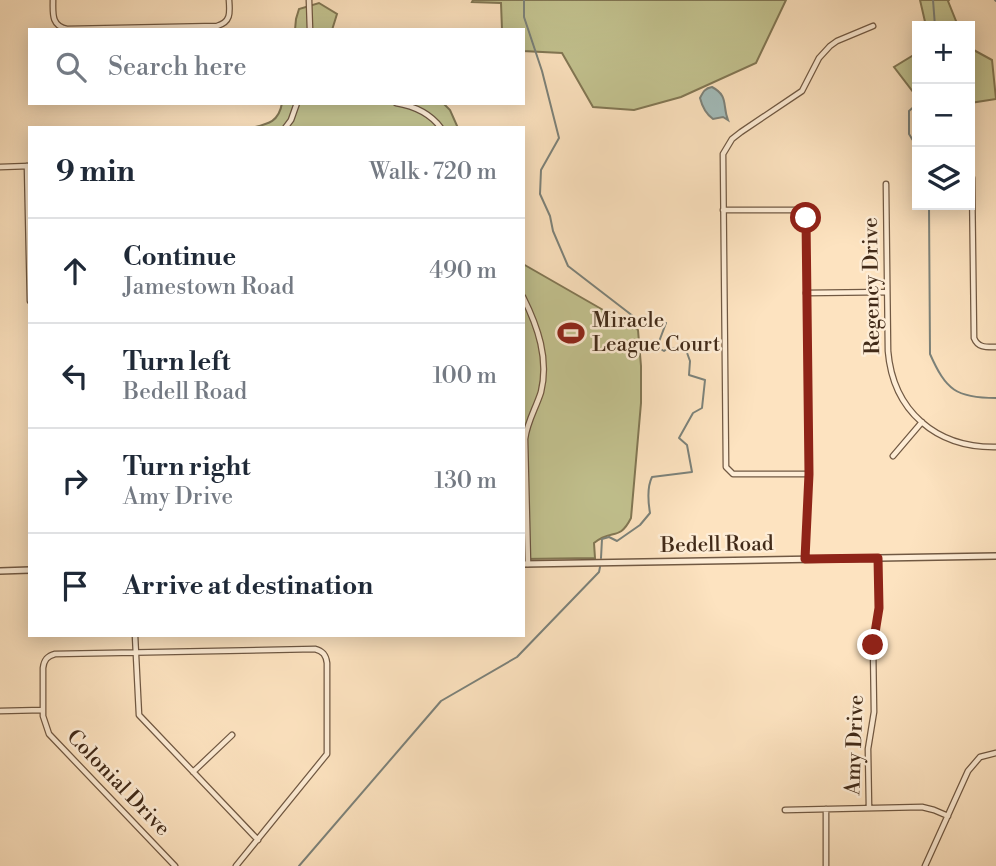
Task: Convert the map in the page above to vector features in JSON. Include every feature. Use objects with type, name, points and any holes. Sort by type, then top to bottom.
[{"type":"street","points":[[53,0],[54,22],[64,28]]},
{"type":"street","points":[[117,28],[217,26],[228,20],[229,0]]},
{"type":"street","points":[[309,0],[310,28]]},
{"type":"street","points":[[809,474],[733,474],[726,467],[723,161],[726,148],[732,139],[802,91],[819,58],[830,46],[873,26]]},
{"type":"street","points":[[286,126],[296,105]]},
{"type":"street","points":[[403,105],[425,113],[440,126]]},
{"type":"street","points":[[0,167],[28,166]]},
{"type":"street","name":"Regency Drive","points":[[886,184],[888,351],[891,371],[902,399],[922,422],[937,433],[953,441],[974,446],[996,447]]},
{"type":"street","points":[[723,209],[798,210],[806,218],[809,474],[805,559]]},
{"type":"street","points":[[972,210],[974,338],[982,346],[996,347]]},
{"type":"street","points":[[806,293],[887,292]]},
{"type":"street","points":[[525,303],[537,331],[544,358],[541,393],[525,439],[526,564]]},
{"type":"street","points":[[893,456],[922,422]]},
{"type":"street","name":"Bedell Road","points":[[526,564],[996,556]]},
{"type":"street","name":"Amy Drive","points":[[869,808],[868,748],[874,712],[873,645],[879,608],[878,558]]},
{"type":"street","points":[[0,571],[28,570]]},
{"type":"street","points":[[135,637],[139,715],[258,840]]},
{"type":"street","name":"Colonial Drive","points":[[175,866],[49,734],[44,722],[43,668],[48,657],[55,654],[316,649],[325,655],[327,754],[236,866]]},
{"type":"street","points":[[0,711],[44,710]]},
{"type":"street","points":[[193,772],[232,735]]},
{"type":"street","points":[[925,866],[971,766],[980,757],[996,753]]},
{"type":"street","points":[[785,810],[922,807],[947,816]]},
{"type":"street","points":[[826,809],[827,866]]},
{"type":"green space","points":[[786,0],[756,63],[681,97],[634,110],[593,107],[562,53],[525,51],[525,28],[502,28],[501,3],[472,2]]},
{"type":"green space","points":[[920,0],[949,0],[956,21],[925,21]]},
{"type":"green space","points":[[319,3],[337,14],[333,28],[295,28],[299,9]]},
{"type":"green space","points":[[975,51],[992,60],[996,99],[975,102]]},
{"type":"green space","points":[[912,56],[912,90],[894,67]]},
{"type":"green space","points":[[282,105],[445,105],[457,126],[259,126],[272,121]]},
{"type":"green space","points":[[525,265],[638,330],[641,403],[631,518],[619,533],[594,543],[595,558],[525,559]]},
{"type":"water","points":[[712,87],[723,97],[728,120],[723,117],[713,119],[703,107],[700,98],[704,91]]},
{"type":"waterway","points":[[524,0],[524,17],[542,71],[559,138],[541,170],[540,194],[568,266],[642,323],[653,320],[666,323],[657,347],[664,351],[668,348],[686,350],[690,361],[689,375],[705,380],[702,408],[693,413],[679,438],[687,445],[692,472],[652,477],[648,494],[650,513],[640,525],[617,541],[609,537],[602,539],[601,558]]},
{"type":"waterway","points":[[933,0],[935,21]]},
{"type":"waterway","points":[[912,108],[909,111],[909,134],[912,139]]},
{"type":"waterway","points":[[929,210],[930,354],[941,376],[954,390],[971,396],[996,398]]},
{"type":"waterway","points":[[299,866],[441,701],[517,657],[599,572],[600,567]]},
{"type":"place","name":"Miracle League Court","points":[[571,333]]},
{"type":"route","points":[[806,218],[809,474],[805,559],[878,558],[879,608],[873,645]]}]
